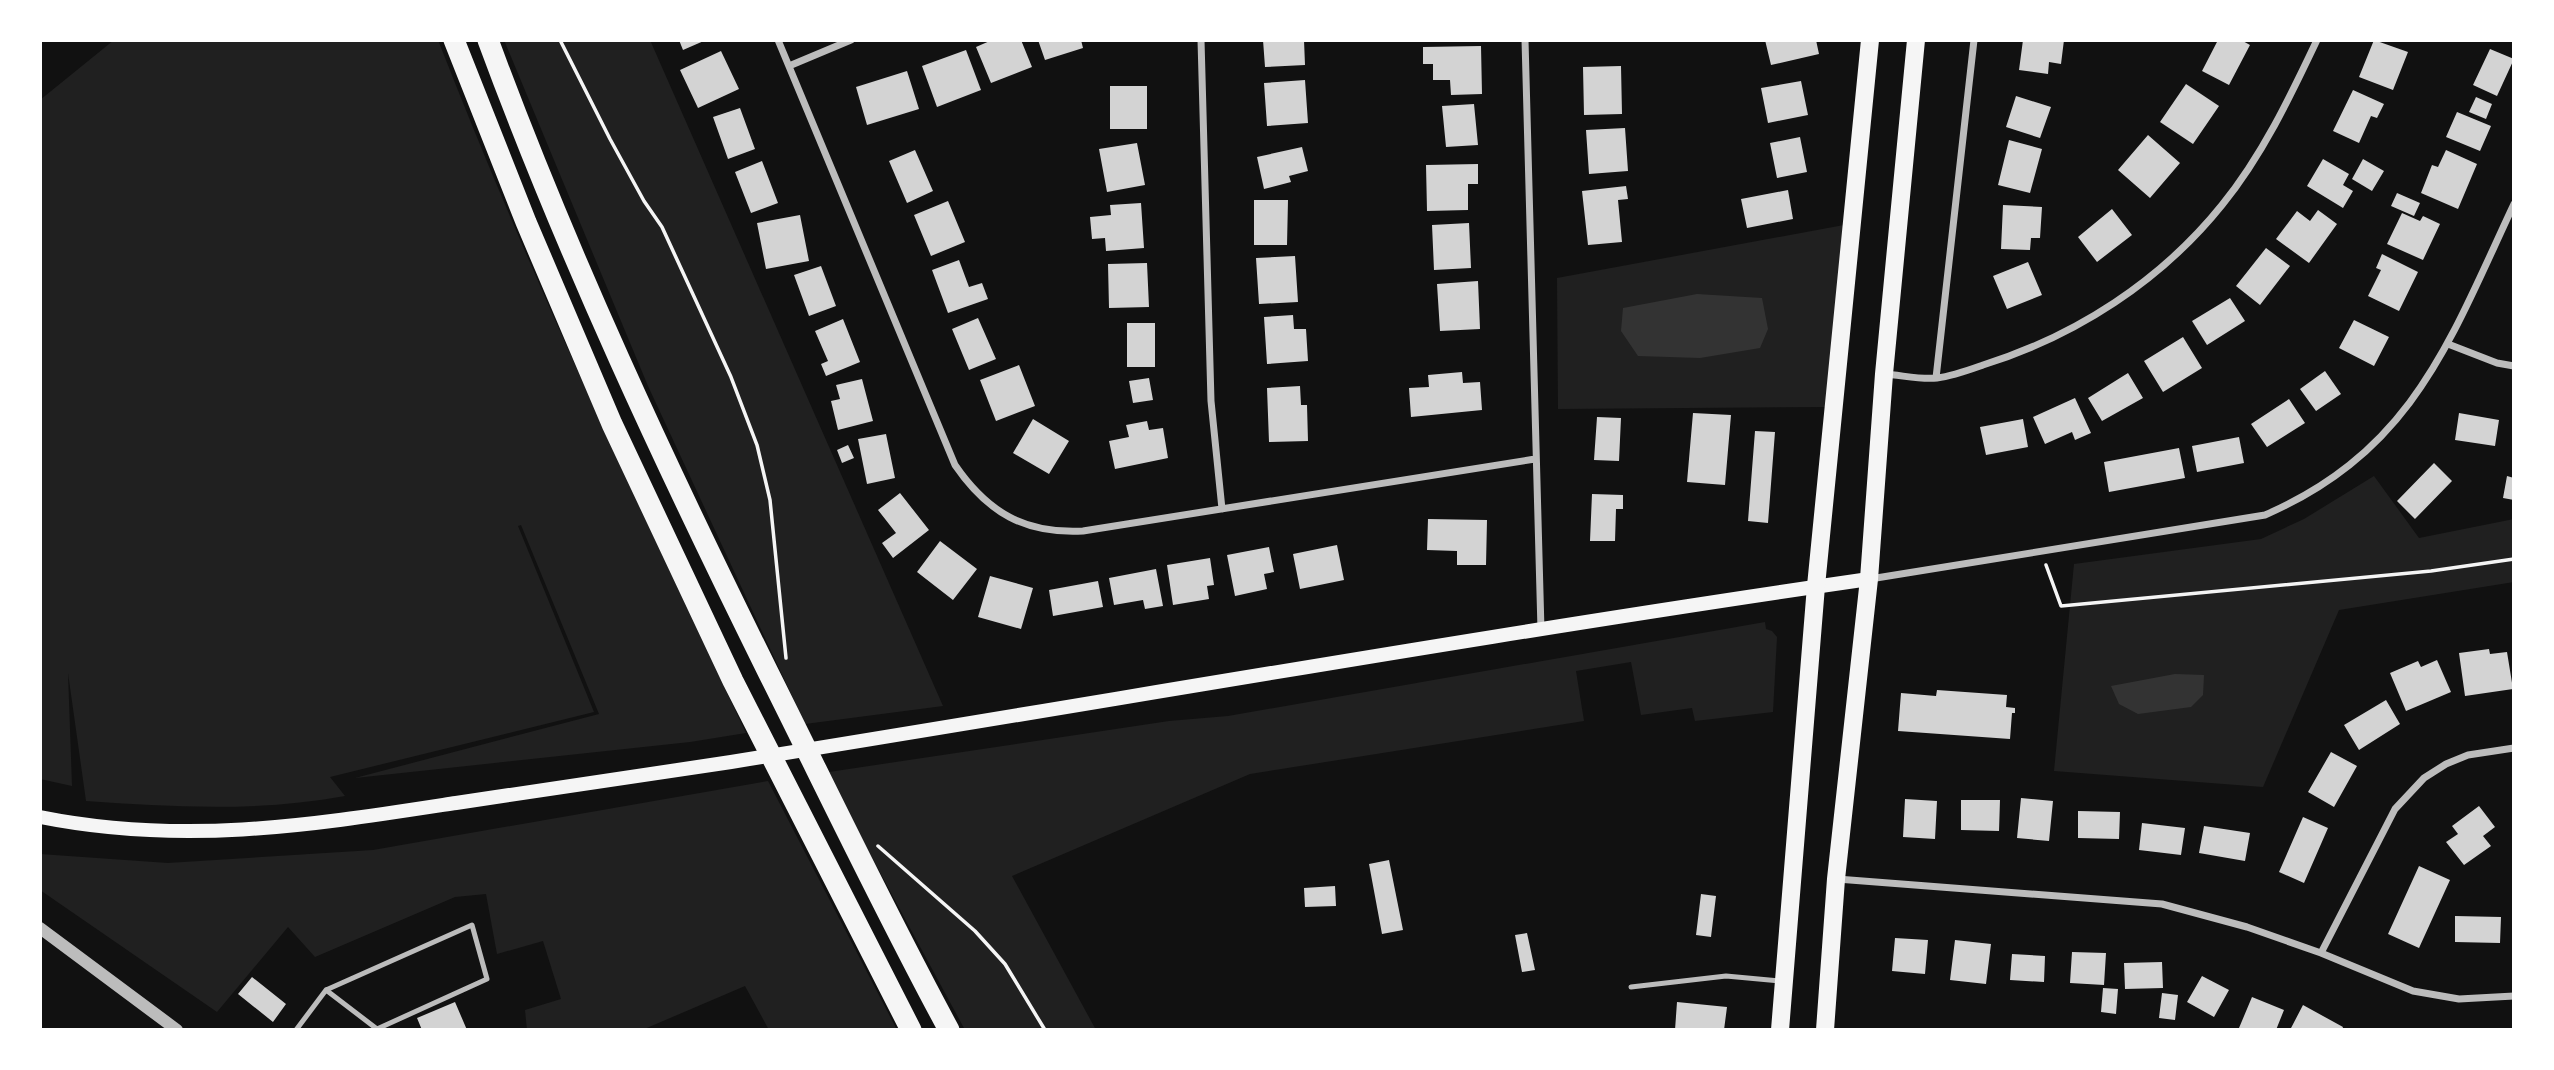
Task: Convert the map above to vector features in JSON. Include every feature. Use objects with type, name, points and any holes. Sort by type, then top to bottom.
[{"type":"highway","points":[[454,40],[531,235],[612,424],[733,681],[911,1030]]},
{"type":"highway","points":[[488,40],[517,118],[596,306],[696,525],[901,941],[949,1030]]},
{"type":"main road","points":[[1780,1030],[1816,586],[1870,40]]},
{"type":"main road","points":[[1825,1030],[1836,878],[1869,579],[1884,374],[1916,40]]},
{"type":"main road","points":[[40,817],[169,833],[238,831],[315,824],[696,767],[1869,579]]},
{"type":"street","points":[[778,40],[956,465],[972,490],[1017,522],[1060,533],[1083,531],[1535,459]]},
{"type":"street","points":[[789,66],[851,40]]},
{"type":"street","points":[[1201,40],[1211,401],[1222,509]]},
{"type":"street","points":[[1525,40],[1541,630]]},
{"type":"street","points":[[1936,378],[1974,40]]},
{"type":"street","points":[[1884,374],[1936,378],[2014,356],[2113,306],[2185,246],[2222,205],[2261,150],[2317,40]]},
{"type":"street","points":[[1869,579],[2265,514],[2302,499],[2359,459],[2382,436],[2432,373],[2514,204]]},
{"type":"street","points":[[2448,344],[2497,363],[2514,366]]},
{"type":"street","points":[[2321,953],[2395,809],[2424,778],[2446,764],[2468,755],[2514,748]]},
{"type":"street","points":[[1836,878],[2162,904],[2247,927],[2321,953],[2413,991],[2459,999],[2514,996]]},
{"type":"street","points":[[40,928],[177,1030]]},
{"type":"lane","points":[[296,1030],[326,990],[472,925],[487,979],[377,1029],[326,990]]},
{"type":"lane","points":[[1631,987],[1727,976],[1784,981]]},
{"type":"path","points":[[560,40],[615,149],[662,228],[731,377],[757,445],[770,500],[784,644],[789,668]]},
{"type":"path","points":[[2041,551],[2061,606],[2431,571],[2514,559]]},
{"type":"path","points":[[877,845],[975,931],[1005,964],[1045,1030]]},
{"type":"shaded area","points":[[114,40],[438,40],[547,303],[746,733],[690,742],[355,778],[599,714],[521,525],[518,526],[594,712],[330,777],[345,796],[248,806],[86,801],[68,673],[72,786],[40,779],[40,100]]},
{"type":"shaded area","points":[[504,40],[650,40],[943,706],[805,724],[648,386]]},
{"type":"shaded area","points":[[1844,225],[1828,407],[1558,409],[1557,278]]},
{"type":"shaded area","points":[[1697,294],[1762,298],[1768,329],[1760,348],[1700,358],[1638,356],[1621,331],[1623,308]]},
{"type":"shaded area","points":[[2374,476],[2419,538],[2514,519],[2514,582],[2339,610],[2263,787],[2054,771],[2074,564],[2261,539],[2304,519]]},
{"type":"shaded area","points":[[1765,622],[1766,629],[1777,637],[1773,712],[1695,721],[1692,708],[1641,715],[1631,662],[1576,671],[1584,721],[1250,774],[1012,876],[1096,1030],[965,1030],[829,772],[1169,721],[1228,716]]},
{"type":"shaded area","points":[[2175,674],[2204,675],[2203,695],[2191,707],[2138,714],[2119,704],[2111,686]]},
{"type":"shaded area","points":[[768,781],[897,1030],[769,1030],[745,986],[642,1030],[527,1030],[525,1010],[561,999],[543,941],[497,954],[486,894],[455,897],[315,957],[288,927],[217,1012],[40,890],[40,854],[168,863],[373,850]]},
{"type":"building","points":[[679,40],[706,40],[683,50]]},
{"type":"building","points":[[992,40],[1021,40],[1032,67],[991,83],[976,47]]},
{"type":"building","points":[[1038,40],[1081,40],[1083,48],[1045,60]]},
{"type":"building","points":[[1263,40],[1304,40],[1305,65],[1265,67]]},
{"type":"building","points":[[1765,40],[1816,40],[1819,54],[1771,65]]},
{"type":"building","points":[[2023,40],[2064,40],[2061,64],[2049,62],[2048,74],[2019,70]]},
{"type":"building","points":[[2218,40],[2241,40],[2250,45],[2229,85],[2202,71]]},
{"type":"building","points":[[2374,40],[2408,52],[2393,90],[2359,77]]},
{"type":"building","points":[[1481,46],[1482,94],[1451,95],[1450,80],[1433,80],[1433,64],[1423,64],[1423,47]]},
{"type":"building","points":[[2490,49],[2514,59],[2497,96],[2473,85]]},
{"type":"building","points":[[966,50],[981,90],[937,107],[922,66]]},
{"type":"building","points":[[721,51],[739,89],[698,108],[680,70]]},
{"type":"building","points":[[1621,66],[1622,114],[1584,115],[1583,67]]},
{"type":"building","points":[[907,71],[919,109],[867,125],[856,87]]},
{"type":"building","points":[[1305,80],[1308,123],[1267,126],[1264,83]]},
{"type":"building","points":[[1801,81],[1808,115],[1768,123],[1761,88]]},
{"type":"building","points":[[2186,84],[2219,106],[2193,144],[2160,122]]},
{"type":"building","points":[[1110,86],[1147,86],[1147,129],[1110,129]]},
{"type":"building","points":[[2353,90],[2384,104],[2377,118],[2371,116],[2359,143],[2333,131]]},
{"type":"building","points":[[2016,96],[2051,107],[2040,138],[2006,127]]},
{"type":"building","points":[[2476,97],[2492,104],[2486,119],[2469,112]]},
{"type":"building","points":[[1474,104],[1478,145],[1446,147],[1442,106]]},
{"type":"building","points":[[740,108],[755,149],[728,159],[713,117]]},
{"type":"building","points":[[2457,112],[2491,126],[2480,151],[2446,137]]},
{"type":"building","points":[[1625,128],[1628,171],[1589,174],[1586,130]]},
{"type":"building","points":[[2148,135],[2180,163],[2150,198],[2118,170]]},
{"type":"building","points":[[1800,137],[1807,172],[1777,178],[1770,143]]},
{"type":"building","points":[[2009,140],[2042,149],[2030,193],[1998,185]]},
{"type":"building","points":[[1137,143],[1145,185],[1107,192],[1099,149]]},
{"type":"building","points":[[1302,147],[1308,171],[1289,176],[1291,182],[1264,189],[1257,157]]},
{"type":"building","points":[[915,150],[933,191],[907,203],[889,161]]},
{"type":"building","points":[[2446,150],[2477,164],[2458,209],[2421,193],[2432,165],[2438,167]]},
{"type":"building","points":[[2323,159],[2349,174],[2343,185],[2353,191],[2343,208],[2307,186]]},
{"type":"building","points":[[2363,159],[2384,171],[2372,191],[2352,179]]},
{"type":"building","points":[[762,161],[778,203],[751,213],[735,172]]},
{"type":"building","points":[[1478,164],[1478,184],[1468,184],[1468,210],[1427,211],[1426,165]]},
{"type":"building","points":[[1626,186],[1628,199],[1618,200],[1622,242],[1588,245],[1582,191]]},
{"type":"building","points":[[1788,190],[1793,219],[1747,228],[1741,199]]},
{"type":"building","points":[[2397,193],[2420,203],[2414,216],[2391,206]]},
{"type":"building","points":[[1254,200],[1288,200],[1287,245],[1254,245]]},
{"type":"building","points":[[948,201],[965,242],[931,256],[914,215]]},
{"type":"building","points":[[1141,203],[1144,248],[1106,251],[1105,238],[1092,239],[1090,217],[1111,215],[1110,205]]},
{"type":"building","points":[[2003,205],[2042,207],[2040,238],[2031,238],[2030,250],[2001,249]]},
{"type":"building","points":[[2112,209],[2132,235],[2097,262],[2078,237]]},
{"type":"building","points":[[2318,210],[2337,224],[2309,263],[2276,239],[2297,211],[2310,221]]},
{"type":"building","points":[[2402,213],[2420,221],[2423,216],[2440,224],[2423,260],[2387,244]]},
{"type":"building","points":[[800,215],[809,261],[766,269],[757,223]]},
{"type":"building","points":[[1469,223],[1471,268],[1434,270],[1432,225]]},
{"type":"building","points":[[2266,248],[2290,266],[2260,305],[2236,286]]},
{"type":"building","points":[[2382,254],[2418,272],[2399,311],[2368,296],[2381,270],[2376,268]]},
{"type":"building","points":[[1295,256],[1298,302],[1259,304],[1256,258]]},
{"type":"building","points":[[959,260],[969,287],[982,283],[988,299],[948,313],[932,270]]},
{"type":"building","points":[[2028,262],[2042,295],[2007,309],[1993,276]]},
{"type":"building","points":[[1147,263],[1149,307],[1109,308],[1108,264]]},
{"type":"building","points":[[821,266],[836,306],[809,316],[794,275]]},
{"type":"building","points":[[1478,281],[1480,329],[1440,331],[1437,284]]},
{"type":"building","points":[[2230,298],[2245,321],[2207,345],[2192,321]]},
{"type":"building","points":[[1293,315],[1294,329],[1306,329],[1308,361],[1267,364],[1264,317]]},
{"type":"building","points":[[978,318],[996,359],[969,370],[952,329]]},
{"type":"building","points":[[843,319],[860,362],[826,376],[821,364],[828,361],[815,331]]},
{"type":"building","points":[[2354,320],[2389,337],[2374,366],[2339,348]]},
{"type":"building","points":[[1127,323],[1155,323],[1155,367],[1127,367]]},
{"type":"building","points":[[2183,337],[2202,368],[2163,392],[2144,361]]},
{"type":"building","points":[[1019,365],[1035,406],[996,421],[980,380]]},
{"type":"building","points":[[2325,371],[2341,394],[2316,411],[2300,389]]},
{"type":"building","points":[[1462,372],[1463,383],[1480,382],[1482,410],[1411,417],[1409,388],[1429,387],[1428,375]]},
{"type":"building","points":[[2128,373],[2143,398],[2102,421],[2088,398]]},
{"type":"building","points":[[1149,378],[1153,400],[1133,403],[1129,381]]},
{"type":"building","points":[[862,379],[873,421],[838,430],[831,401],[840,399],[836,385]]},
{"type":"building","points":[[1300,386],[1301,405],[1307,405],[1308,441],[1269,442],[1267,388]]},
{"type":"building","points":[[2075,398],[2091,433],[2075,440],[2072,432],[2045,444],[2033,417]]},
{"type":"building","points":[[2289,399],[2305,423],[2267,447],[2251,424]]},
{"type":"building","points":[[1693,413],[1731,415],[1725,485],[1687,482]]},
{"type":"building","points":[[2459,413],[2499,420],[2495,446],[2455,440]]},
{"type":"building","points":[[1597,417],[1621,418],[1619,461],[1594,460]]},
{"type":"building","points":[[1033,419],[1069,441],[1049,474],[1013,453]]},
{"type":"building","points":[[2023,419],[2028,447],[1986,455],[1980,427]]},
{"type":"building","points":[[1147,421],[1149,430],[1163,428],[1168,458],[1115,469],[1109,441],[1129,437],[1126,425]]},
{"type":"building","points":[[1755,431],[1775,432],[1768,523],[1748,521]]},
{"type":"building","points":[[886,434],[895,478],[867,484],[858,439]]},
{"type":"building","points":[[2239,437],[2244,463],[2197,472],[2192,446]]},
{"type":"building","points":[[848,445],[854,458],[842,463],[837,450]]},
{"type":"building","points":[[2179,448],[2185,478],[2109,492],[2104,462]]},
{"type":"building","points":[[2434,463],[2452,481],[2415,519],[2397,501]]},
{"type":"building","points":[[2507,476],[2514,478],[2514,500],[2503,498]]},
{"type":"building","points":[[900,493],[929,530],[893,558],[882,543],[896,533],[878,510]]},
{"type":"building","points":[[1592,494],[1623,495],[1623,509],[1616,509],[1615,541],[1590,541]]},
{"type":"building","points":[[1428,519],[1487,520],[1486,565],[1457,565],[1457,551],[1427,550]]},
{"type":"building","points":[[940,541],[977,569],[953,600],[917,572]]},
{"type":"building","points":[[1337,545],[1344,580],[1300,589],[1293,554]]},
{"type":"building","points":[[1269,547],[1274,572],[1264,574],[1267,589],[1235,596],[1227,555]]},
{"type":"building","points":[[1210,558],[1214,585],[1207,586],[1209,599],[1173,605],[1167,565]]},
{"type":"building","points":[[1156,569],[1163,606],[1145,609],[1143,600],[1114,605],[1109,578]]},
{"type":"building","points":[[990,576],[1033,588],[1021,629],[978,617]]},
{"type":"building","points":[[1098,581],[1103,607],[1053,616],[1049,590]]},
{"type":"building","points":[[2489,649],[2490,654],[2507,652],[2513,689],[2465,696],[2459,653]]},
{"type":"building","points":[[2437,660],[2451,692],[2406,711],[2390,673],[2418,661],[2421,667]]},
{"type":"building","points":[[1937,690],[2007,695],[2006,707],[2015,708],[2015,713],[2012,713],[2010,739],[1898,731],[1901,693],[1936,696]]},
{"type":"building","points":[[2386,700],[2400,724],[2359,750],[2344,725]]},
{"type":"building","points":[[2331,752],[2357,766],[2334,807],[2308,792]]},
{"type":"building","points":[[2021,798],[2053,801],[2049,841],[2017,838]]},
{"type":"building","points":[[1905,799],[1937,801],[1935,839],[1903,837]]},
{"type":"building","points":[[1961,800],[2000,800],[1999,831],[1961,830]]},
{"type":"building","points":[[2479,806],[2495,827],[2483,836],[2491,846],[2464,865],[2446,842],[2458,834],[2452,826]]},
{"type":"building","points":[[2078,811],[2120,812],[2119,839],[2078,838]]},
{"type":"building","points":[[2303,817],[2328,828],[2304,883],[2279,872]]},
{"type":"building","points":[[2142,823],[2185,828],[2181,855],[2139,850]]},
{"type":"building","points":[[2204,826],[2250,833],[2245,861],[2199,853]]},
{"type":"building","points":[[1389,860],[1403,930],[1382,934],[1369,864]]},
{"type":"building","points":[[2419,866],[2450,880],[2419,948],[2388,934]]},
{"type":"building","points":[[1335,886],[1336,906],[1305,907],[1304,888]]},
{"type":"building","points":[[1701,894],[1716,896],[1711,937],[1696,935]]},
{"type":"building","points":[[2455,916],[2501,917],[2500,943],[2455,942]]},
{"type":"building","points":[[1527,933],[1535,970],[1522,972],[1515,935]]},
{"type":"building","points":[[1895,938],[1928,940],[1925,974],[1892,971]]},
{"type":"building","points":[[1955,940],[1991,944],[1986,984],[1950,980]]},
{"type":"building","points":[[2072,952],[2106,953],[2104,985],[2070,983]]},
{"type":"building","points":[[2012,954],[2045,956],[2044,982],[2010,980]]},
{"type":"building","points":[[2162,962],[2163,988],[2125,989],[2124,963]]},
{"type":"building","points":[[2202,976],[2229,990],[2214,1017],[2187,1002]]},
{"type":"building","points":[[252,977],[286,1004],[273,1022],[238,994]]},
{"type":"building","points":[[2103,988],[2118,989],[2116,1014],[2101,1012]]},
{"type":"building","points":[[2162,993],[2178,995],[2175,1020],[2159,1018]]},
{"type":"building","points":[[2252,997],[2284,1010],[2276,1030],[2239,1028]]},
{"type":"building","points":[[455,1002],[467,1030],[422,1030],[417,1018]]},
{"type":"building","points":[[1677,1002],[1727,1007],[1724,1030],[1675,1030]]},
{"type":"building","points":[[2303,1005],[2343,1027],[2342,1030],[2290,1030]]}]
